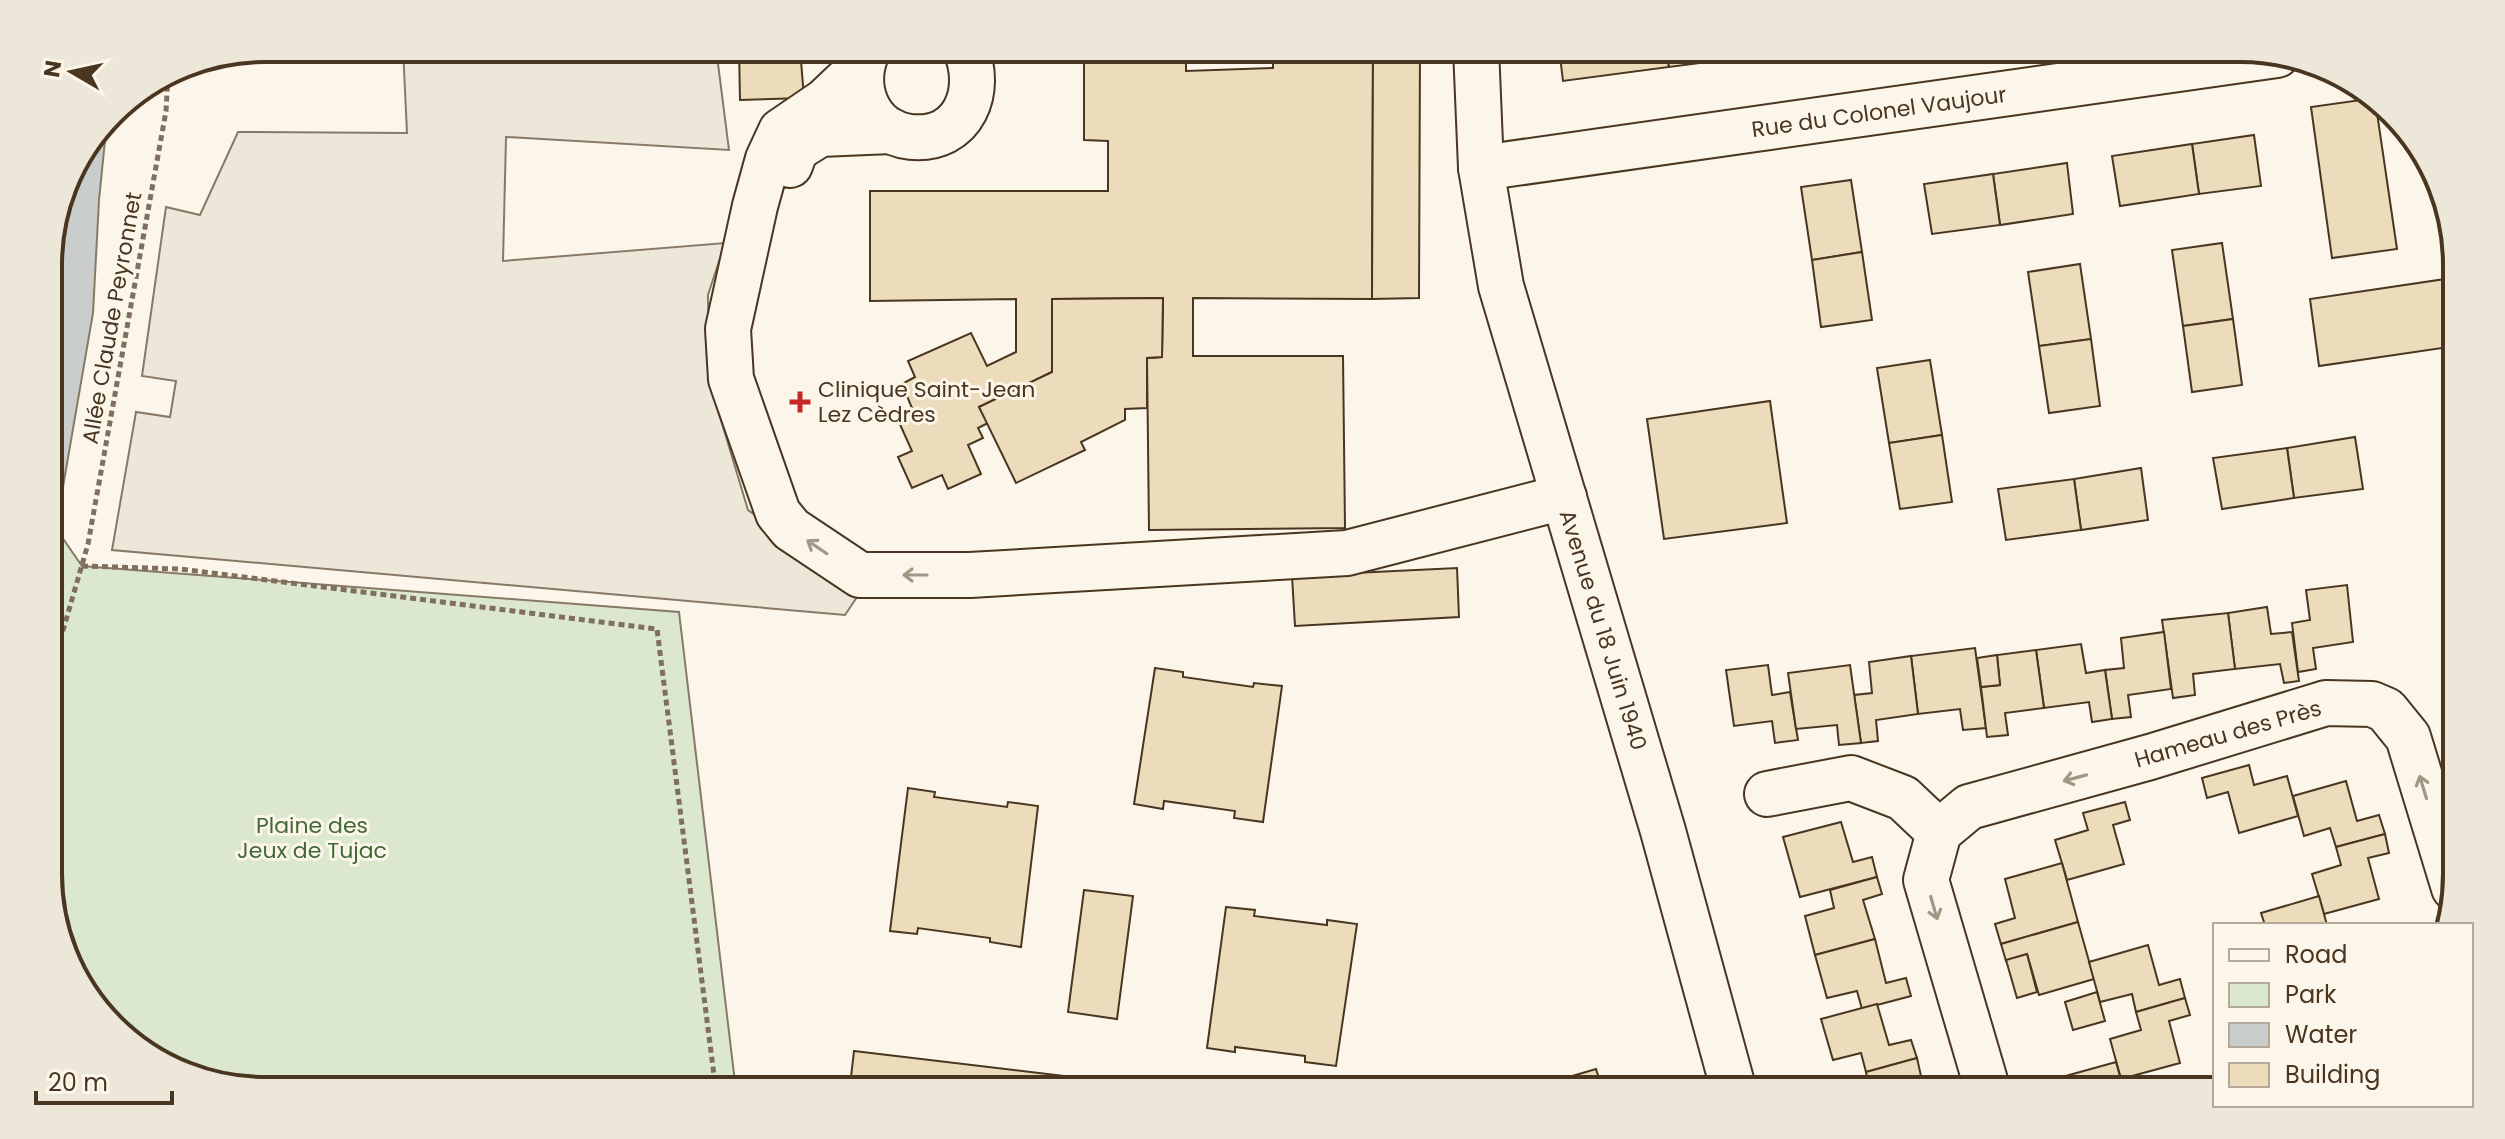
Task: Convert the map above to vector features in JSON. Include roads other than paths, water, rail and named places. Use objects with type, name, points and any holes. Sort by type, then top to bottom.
[{"type":"street","points":[[860,62],[825,101],[781,131],[768,159],[739,271],[728,329],[731,379],[778,513],[791,529],[860,575],[970,575],[1347,553],[1564,497]]},
{"type":"street","points":[[864,62],[860,86],[865,104],[875,119],[891,131],[909,137],[928,136],[946,130],[961,117],[970,101],[974,82],[972,62]]},
{"type":"street","name":"Avenue du 18 Juin 1940","points":[[1477,62],[1481,168],[1501,286],[1663,831],[1730,1077]]},
{"type":"street","name":"Rue du Colonel Vaujour","points":[[1481,168],[2090,65],[2146,62]]},
{"type":"street","points":[[739,271],[770,225],[796,149],[820,134],[891,131]]},
{"type":"street","name":"Hameau des Près","points":[[1939,832],[1969,807],[2150,757],[2326,703],[2372,704],[2386,710],[2408,737],[2443,852]]},
{"type":"street","points":[[1767,794],[1851,778],[1903,798],[1939,832],[1926,880],[1984,1077]]},
{"type":"water","points":[[105,140],[93,313],[62,493],[62,252],[77,187]]},
{"type":"place","name":"Clinique Saint-Jean Lez Cèdres","points":[[800,402]]},
{"type":"park label","name":"Plaine des Jeux de Tujac","points":[[312,838]]}]
